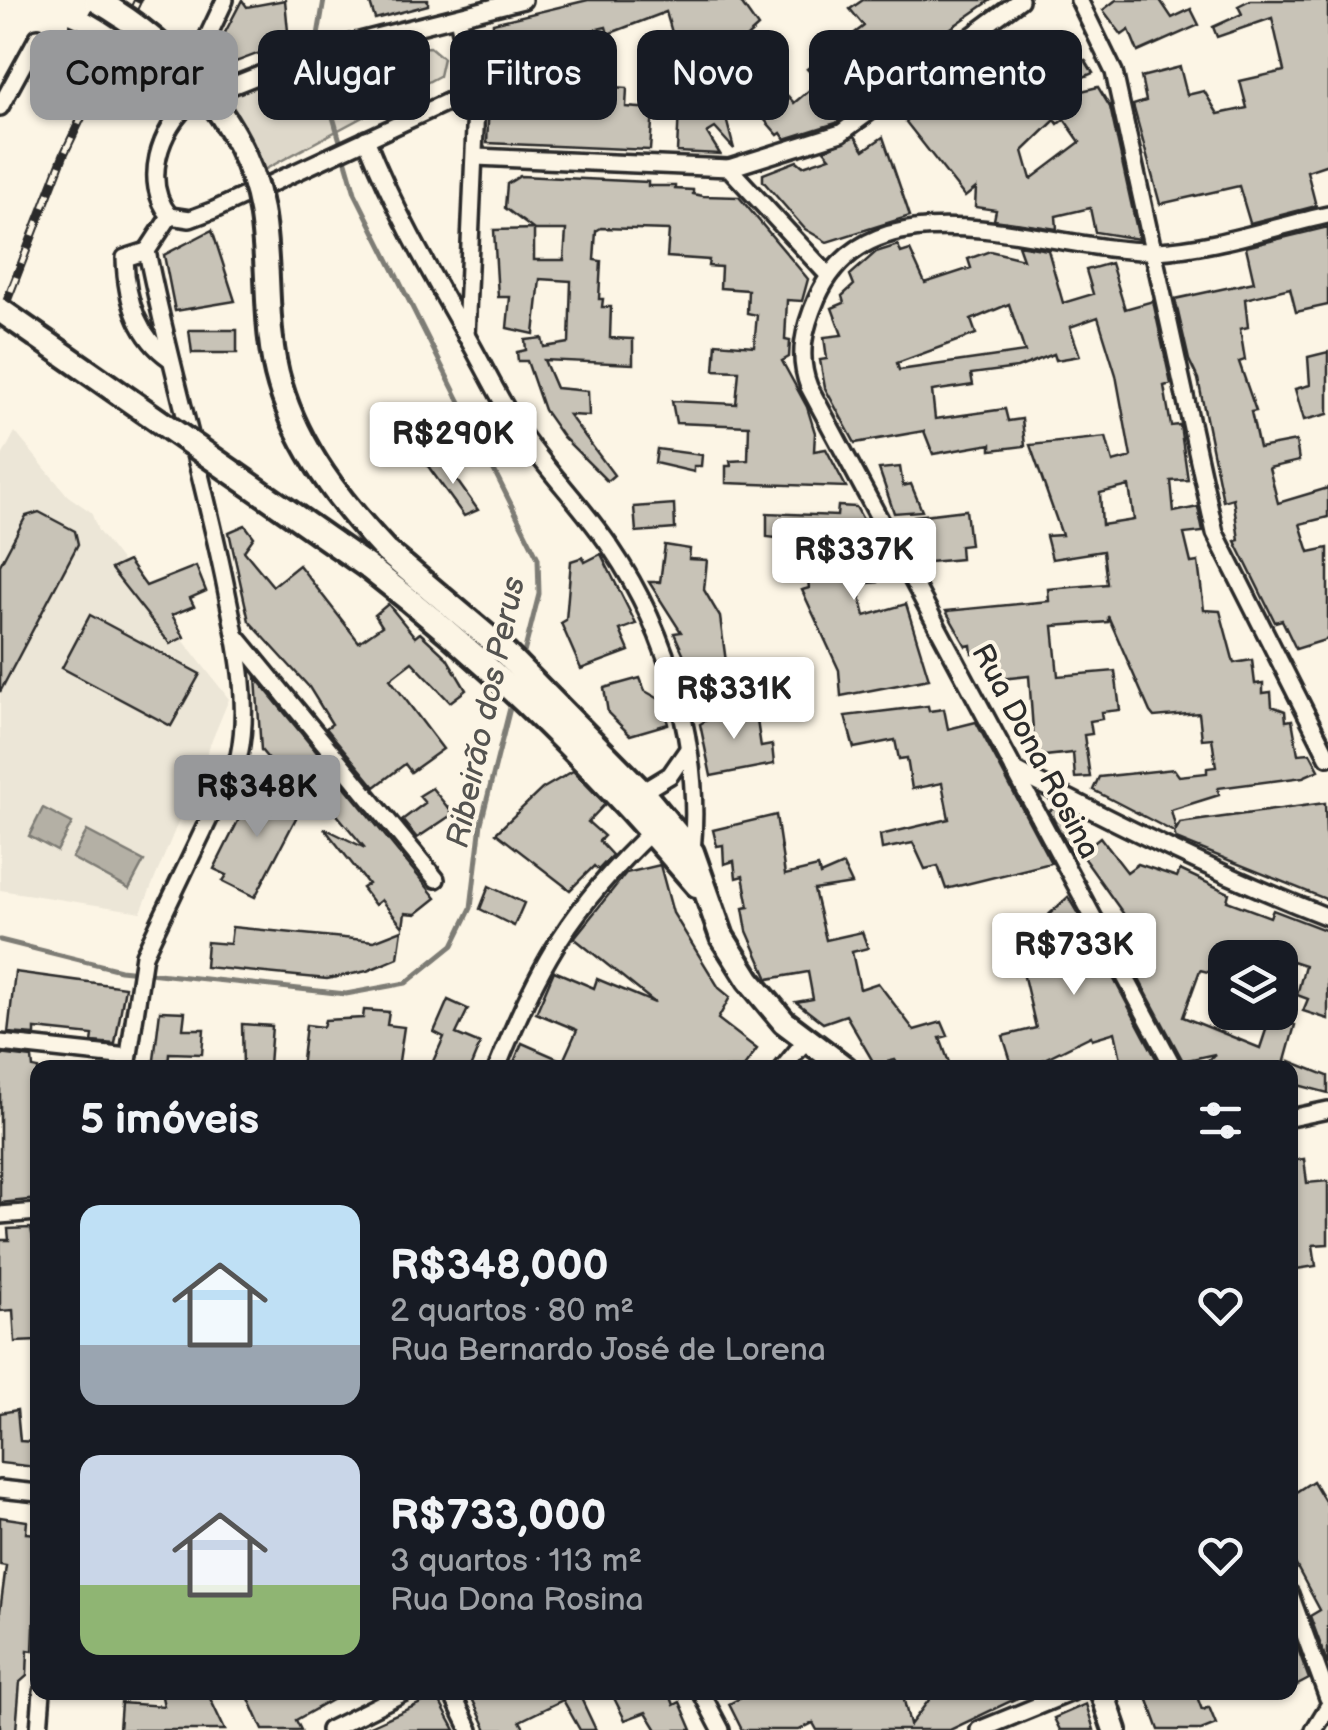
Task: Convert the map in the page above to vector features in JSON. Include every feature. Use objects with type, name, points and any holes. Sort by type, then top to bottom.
[{"type":"main road","points":[[96,0],[136,24],[180,65],[209,98],[236,142],[261,209],[278,380],[289,414],[323,474],[386,551],[658,823],[692,852],[722,937],[749,980],[806,1040],[834,1060]]},
{"type":"main road","points":[[0,310],[506,668]]},
{"type":"main road","points":[[535,697],[642,792],[706,895]]},
{"type":"main road","points":[[1105,1700],[1116,1730]]},
{"type":"street","points":[[211,30],[224,0]]},
{"type":"street","points":[[238,81],[348,44],[523,0]]},
{"type":"street","points":[[476,156],[729,168],[840,134],[1020,0]]},
{"type":"street","points":[[1078,0],[1114,72],[1215,533],[1230,571],[1328,757]]},
{"type":"street","points":[[458,17],[461,30]]},
{"type":"street","points":[[0,107],[30,52]]},
{"type":"street","points":[[176,120],[159,153],[155,196],[170,216],[190,219],[450,101]]},
{"type":"street","points":[[466,336],[475,120]]},
{"type":"street","points":[[363,140],[402,227],[521,432],[623,568],[666,663],[688,749],[694,787],[692,852]]},
{"type":"street","points":[[729,168],[828,275],[858,250],[888,233],[921,228],[1156,250],[1328,215]]},
{"type":"street","points":[[169,358],[147,340],[132,306],[126,258],[146,250],[170,216]]},
{"type":"street","points":[[0,1043],[128,1059],[144,954],[239,756],[244,697],[236,636],[196,447],[169,358],[146,250]]},
{"type":"street","name":"Rua Dona Rosina","points":[[828,275],[804,339],[803,371],[808,387],[1170,1060]]},
{"type":"street","points":[[236,636],[436,879]]},
{"type":"street","points":[[642,792],[670,775],[688,749]]},
{"type":"street","points":[[1014,770],[1173,850],[1328,917]]},
{"type":"street","points":[[501,1060],[560,932],[596,886],[658,823]]},
{"type":"street","points":[[789,1060],[806,1040]]},
{"type":"street","points":[[1298,1116],[1328,1110]]},
{"type":"street","points":[[0,1215],[30,1213]]},
{"type":"street","points":[[0,1489],[30,1492]]},
{"type":"street","points":[[1298,1616],[1328,1698]]},
{"type":"street","points":[[39,1730],[41,1700]]},
{"type":"street","points":[[329,1730],[389,1700]]},
{"type":"street","points":[[456,1700],[470,1730]]},
{"type":"street","points":[[705,1700],[721,1730]]},
{"type":"street","points":[[979,1730],[1052,1700]]},
{"type":"street","points":[[1314,1730],[1328,1707]]},
{"type":"shaded area","points":[[430,47],[443,58],[439,76],[430,81]]},
{"type":"shaded area","points":[[258,86],[258,120],[357,120],[262,171],[238,120],[238,91]]},
{"type":"shaded area","points":[[15,432],[68,496],[91,512],[98,531],[229,699],[141,912],[0,890],[0,460]]},
{"type":"shaded area","points":[[43,808],[72,823],[57,851],[29,836]]},
{"type":"shaded area","points":[[87,831],[144,861],[129,889],[72,858]]},
{"type":"building","points":[[242,0],[247,7],[285,0],[288,30],[258,30],[258,54],[238,61],[238,30],[226,30]]},
{"type":"building","points":[[369,0],[428,0],[428,5],[375,19]]},
{"type":"building","points":[[588,0],[739,0],[758,27],[671,30],[666,12],[617,31],[606,27],[493,30],[493,23]]},
{"type":"building","points":[[863,0],[991,0],[948,30],[859,30],[864,26],[850,9]]},
{"type":"building","points":[[1116,0],[1160,0],[1172,18],[1191,9],[1199,25],[1138,52],[1129,30],[1122,35],[1103,10]]},
{"type":"building","points":[[1250,0],[1328,0],[1328,164],[1307,171],[1316,206],[1250,223],[1239,186],[1160,204],[1133,105],[1146,101],[1141,77],[1180,67],[1187,95],[1204,91],[1218,114],[1247,108],[1240,81],[1284,71],[1272,18],[1217,37],[1213,27],[1242,14],[1238,6]]},
{"type":"building","points":[[1085,60],[1093,73],[1082,78],[1082,62]]},
{"type":"building","points":[[617,87],[627,88],[626,107],[637,108],[637,120],[652,120],[650,150],[487,143],[488,120],[617,120]]},
{"type":"building","points":[[1098,87],[1110,107],[1139,239],[1095,232],[1090,208],[1056,216],[1057,229],[994,220],[996,210],[975,207],[976,188],[965,197],[906,122],[1055,120],[1023,151],[1031,179],[1080,142],[1065,120],[1082,120],[1082,91]]},
{"type":"building","points":[[809,90],[809,120],[840,120],[785,139],[765,120],[789,120],[789,97],[794,103]]},
{"type":"building","points":[[678,120],[726,120],[734,149],[715,128],[707,133],[720,154],[677,152]]},
{"type":"building","points":[[855,136],[864,150],[883,137],[910,216],[827,242],[805,229],[763,181],[763,174],[797,161],[803,166],[830,157],[824,150]]},
{"type":"building","points":[[520,176],[648,182],[648,186],[675,186],[703,196],[739,197],[808,279],[802,301],[787,300],[785,340],[790,341],[789,357],[782,361],[807,407],[815,433],[814,451],[826,449],[846,487],[726,483],[726,466],[731,466],[730,461],[748,460],[749,426],[676,423],[672,401],[736,404],[739,371],[714,370],[716,343],[754,346],[757,315],[747,313],[748,290],[720,288],[721,267],[708,266],[709,260],[667,257],[669,230],[601,228],[596,231],[594,260],[601,261],[599,299],[603,299],[602,307],[611,307],[610,338],[633,339],[633,364],[544,360],[556,388],[588,391],[589,416],[569,415],[614,475],[607,481],[563,437],[544,410],[527,361],[518,361],[517,352],[526,350],[525,340],[542,338],[544,347],[569,343],[571,281],[540,279],[534,334],[507,328],[510,297],[498,297],[494,230],[533,229],[505,208],[507,184]],"holes":[[[534,230],[566,230],[564,260],[534,260]]]},
{"type":"building","points":[[1328,227],[1328,305],[1296,312],[1290,288],[1245,299],[1248,327],[1240,329],[1245,360],[1239,362],[1256,411],[1251,412],[1259,448],[1296,441],[1299,461],[1269,468],[1278,503],[1328,488],[1328,517],[1300,524],[1309,552],[1328,548],[1328,639],[1296,649],[1282,620],[1275,622],[1235,541],[1239,540],[1233,498],[1223,501],[1198,379],[1189,360],[1175,299],[1254,282],[1246,247]]},
{"type":"building","points":[[212,230],[235,301],[175,311],[164,255]]},
{"type":"building","points":[[898,245],[901,253],[910,250],[925,283],[971,268],[968,259],[990,251],[1023,259],[1018,245],[1048,250],[1063,303],[1093,294],[1086,270],[1111,263],[1125,309],[1153,301],[1171,384],[1164,386],[1171,426],[1180,425],[1188,480],[1171,481],[1174,512],[1198,507],[1203,532],[1184,534],[1191,563],[1198,562],[1204,610],[1220,611],[1234,663],[1252,660],[1255,684],[1263,683],[1263,693],[1271,692],[1272,706],[1285,711],[1286,721],[1292,720],[1298,754],[1310,753],[1319,770],[1303,777],[1218,788],[1219,795],[1171,810],[1176,830],[1180,823],[1325,803],[1328,900],[1176,839],[1174,832],[1093,790],[1099,777],[1174,769],[1179,776],[1207,773],[1207,768],[1216,767],[1212,738],[1202,739],[1199,713],[1154,717],[1150,712],[1108,616],[1108,622],[1053,626],[1058,676],[1115,671],[1120,710],[1101,712],[1102,719],[1090,721],[1092,734],[1084,735],[1090,777],[1075,778],[1073,753],[1035,757],[1029,676],[1000,679],[998,653],[972,654],[971,645],[966,646],[946,611],[1049,601],[1048,589],[1107,584],[1103,551],[1052,559],[1046,536],[1062,535],[1030,445],[1106,437],[1113,462],[1131,457],[1116,375],[1098,317],[1070,327],[1080,356],[1056,360],[1054,354],[1017,368],[971,374],[973,385],[932,391],[935,419],[1005,409],[1008,421],[1022,419],[1025,446],[991,450],[991,444],[933,454],[924,431],[855,443],[825,388],[820,360],[827,359],[824,337],[842,335],[832,308],[844,303],[842,296],[854,285],[850,275],[876,252]],"holes":[[[1009,304],[1025,352],[899,370],[897,363],[976,334],[971,320]],[[1129,486],[1134,520],[1102,525],[1100,493]]]},
{"type":"building","points":[[189,330],[237,330],[237,353],[192,353]]},
{"type":"building","points":[[1328,352],[1328,414],[1304,420],[1295,389],[1310,385],[1308,357]]},
{"type":"building","points":[[657,449],[702,455],[701,466],[694,466],[694,472],[655,463]]},
{"type":"building","points":[[441,458],[478,510],[464,516],[428,466]]},
{"type":"building","points":[[900,467],[903,486],[911,484],[922,511],[894,513],[879,469]]},
{"type":"building","points":[[674,504],[675,529],[636,532],[634,507]]},
{"type":"building","points":[[838,506],[856,507],[892,572],[878,572],[878,582],[857,584],[865,616],[906,604],[929,679],[841,696],[839,670],[802,590],[809,588],[807,574],[832,571],[830,544],[767,537],[767,513],[837,516]]},
{"type":"building","points":[[966,510],[970,545],[960,546],[961,559],[919,563],[914,516]]},
{"type":"building","points":[[39,512],[75,531],[78,544],[0,692],[0,565],[26,516]]},
{"type":"building","points":[[245,525],[254,537],[244,551],[273,586],[299,565],[359,642],[382,626],[375,615],[388,604],[415,637],[420,633],[447,658],[466,690],[450,702],[412,662],[390,679],[443,749],[411,772],[405,764],[375,787],[326,728],[332,724],[309,687],[249,621],[229,532]]},
{"type":"building","points":[[665,545],[690,549],[689,559],[707,560],[704,590],[720,617],[726,662],[730,672],[739,671],[742,689],[697,697],[692,663],[688,664],[674,633],[681,632],[649,582],[660,582]]},
{"type":"building","points":[[601,554],[636,624],[620,630],[629,651],[581,669],[561,623],[566,620],[571,561],[583,557],[585,562]]},
{"type":"building","points":[[128,561],[146,586],[196,566],[206,591],[190,598],[194,606],[172,615],[184,637],[170,644],[111,569]]},
{"type":"building","points":[[90,615],[200,674],[171,726],[62,668]]},
{"type":"building","points":[[256,678],[436,898],[416,914],[405,913],[403,927],[381,900],[375,905],[362,888],[368,884],[324,828],[365,848],[312,785],[304,802],[261,750]]},
{"type":"building","points":[[640,678],[645,691],[661,700],[668,724],[630,735],[608,713],[604,688]]},
{"type":"building","points":[[743,698],[746,716],[756,714],[761,747],[772,745],[774,764],[711,776],[700,724]]},
{"type":"building","points":[[928,706],[929,711],[944,709],[948,729],[976,722],[1051,863],[946,889],[938,866],[925,869],[913,843],[882,849],[880,835],[949,819],[942,783],[912,789],[907,758],[899,759],[895,740],[854,748],[845,716]]},
{"type":"building","points":[[573,771],[605,804],[588,822],[604,836],[599,841],[612,855],[598,870],[594,866],[570,890],[496,833],[542,789]]},
{"type":"building","points":[[257,783],[299,802],[287,811],[297,816],[255,897],[223,881],[227,875],[214,869]]},
{"type":"building","points":[[432,788],[453,814],[417,838],[402,820],[425,803],[419,796]]},
{"type":"building","points":[[1059,806],[1067,817],[1072,814],[1087,844],[1071,852],[1049,811]]},
{"type":"building","points":[[776,815],[785,875],[818,867],[820,875],[843,865],[852,884],[814,890],[826,940],[862,932],[868,948],[852,952],[860,989],[878,983],[914,1030],[942,1022],[948,1036],[940,1038],[948,1060],[872,1060],[846,1015],[823,1023],[796,1002],[813,999],[808,972],[768,979],[747,931],[743,908],[749,907],[743,876],[736,878],[734,861],[724,864],[723,845],[717,846],[713,830]]},
{"type":"building","points":[[1100,837],[1127,872],[1138,864],[1177,877],[1180,870],[1229,893],[1227,901],[1270,917],[1273,910],[1328,931],[1328,1019],[1303,1011],[1308,999],[1298,995],[1305,965],[1298,963],[1298,940],[1208,940],[1208,972],[1200,970],[1183,1017],[1260,1048],[1266,1030],[1294,1030],[1285,1060],[1208,1060],[1215,1054],[1182,1060],[1121,946],[1130,923],[1080,853]]},
{"type":"building","points":[[660,865],[673,913],[719,988],[730,997],[718,1019],[757,1049],[749,1060],[563,1060],[577,1030],[536,1013],[554,971],[594,988],[597,979],[655,1003],[574,938],[626,873]]},
{"type":"building","points":[[489,886],[524,903],[514,926],[480,909]]},
{"type":"building","points":[[1068,897],[1157,1060],[1121,1060],[1115,1032],[1092,1039],[1091,1036],[1042,1060],[1010,1060],[1003,1036],[1036,1028],[1021,964],[1052,956],[1031,931]]},
{"type":"building","points":[[232,927],[374,941],[402,930],[398,958],[367,971],[327,979],[205,967],[207,942],[230,944]]},
{"type":"building","points":[[15,972],[125,987],[115,1044],[92,1042],[93,1035],[35,1029],[35,1035],[8,1033]]},
{"type":"building","points":[[448,1000],[468,1009],[456,1034],[480,1044],[473,1060],[434,1060],[444,1037],[434,1032]]},
{"type":"building","points":[[364,1010],[389,1012],[387,1025],[404,1027],[399,1060],[302,1060],[306,1025],[323,1027],[325,1020],[363,1018]]},
{"type":"building","points":[[160,1011],[185,1012],[183,1029],[204,1029],[202,1054],[169,1053],[169,1060],[154,1060]]},
{"type":"building","points":[[242,1024],[272,1026],[269,1060],[243,1060]]},
{"type":"building","points":[[522,1043],[561,1060],[515,1060]]},
{"type":"building","points":[[0,1054],[32,1060],[30,1200],[0,1203]]},
{"type":"building","points":[[1298,1064],[1328,1076],[1328,1093],[1298,1085]]},
{"type":"building","points":[[1304,1159],[1307,1183],[1328,1181],[1328,1244],[1313,1245],[1316,1266],[1298,1269],[1298,1160]]},
{"type":"building","points":[[30,1228],[30,1341],[15,1342],[13,1310],[0,1311],[0,1240],[9,1240],[8,1229]]},
{"type":"building","points":[[17,1410],[20,1441],[30,1442],[30,1466],[0,1463],[0,1413]]},
{"type":"building","points":[[1313,1481],[1328,1506],[1328,1665],[1310,1616],[1320,1610],[1298,1569],[1298,1491]]},
{"type":"building","points":[[0,1517],[27,1521],[30,1650],[27,1676],[20,1682],[16,1730],[0,1730],[0,1611],[6,1566],[0,1565]]},
{"type":"building","points":[[1298,1649],[1309,1679],[1298,1685]]},
{"type":"building","points":[[163,1700],[211,1700],[225,1730],[119,1730],[121,1703],[164,1706]]},
{"type":"building","points":[[250,1700],[332,1700],[296,1720],[301,1730],[263,1730]]},
{"type":"building","points":[[439,1700],[455,1730],[361,1730],[419,1704]]},
{"type":"building","points":[[473,1700],[563,1700],[520,1721],[525,1730],[487,1730]]},
{"type":"building","points":[[563,1700],[582,1700],[596,1730],[580,1730]]},
{"type":"building","points":[[615,1700],[672,1700],[674,1705],[680,1702],[692,1730],[657,1730],[646,1712],[625,1720]]},
{"type":"building","points":[[737,1700],[904,1700],[910,1725],[929,1700],[1013,1700],[950,1730],[817,1730],[813,1723],[799,1730],[742,1730],[729,1704]]},
{"type":"building","points":[[1148,1700],[1198,1700],[1202,1710],[1209,1707],[1216,1724],[1201,1730],[1159,1730]]},
{"type":"building","points":[[1086,1704],[1094,1730],[1060,1730],[1054,1718]]},
{"type":"waterway","name":"Ribeirão dos Perus","points":[[319,30],[324,0]]},
{"type":"waterway","name":"Ribeirão dos Perus","points":[[334,120],[355,193],[538,558],[539,594],[522,661]]},
{"type":"waterway","name":"Ribeirão dos Perus","points":[[0,940],[120,970],[346,994],[406,983],[453,945],[471,908],[481,823],[512,700]]},
{"type":"railway","points":[[0,319],[64,154],[138,0]]}]
